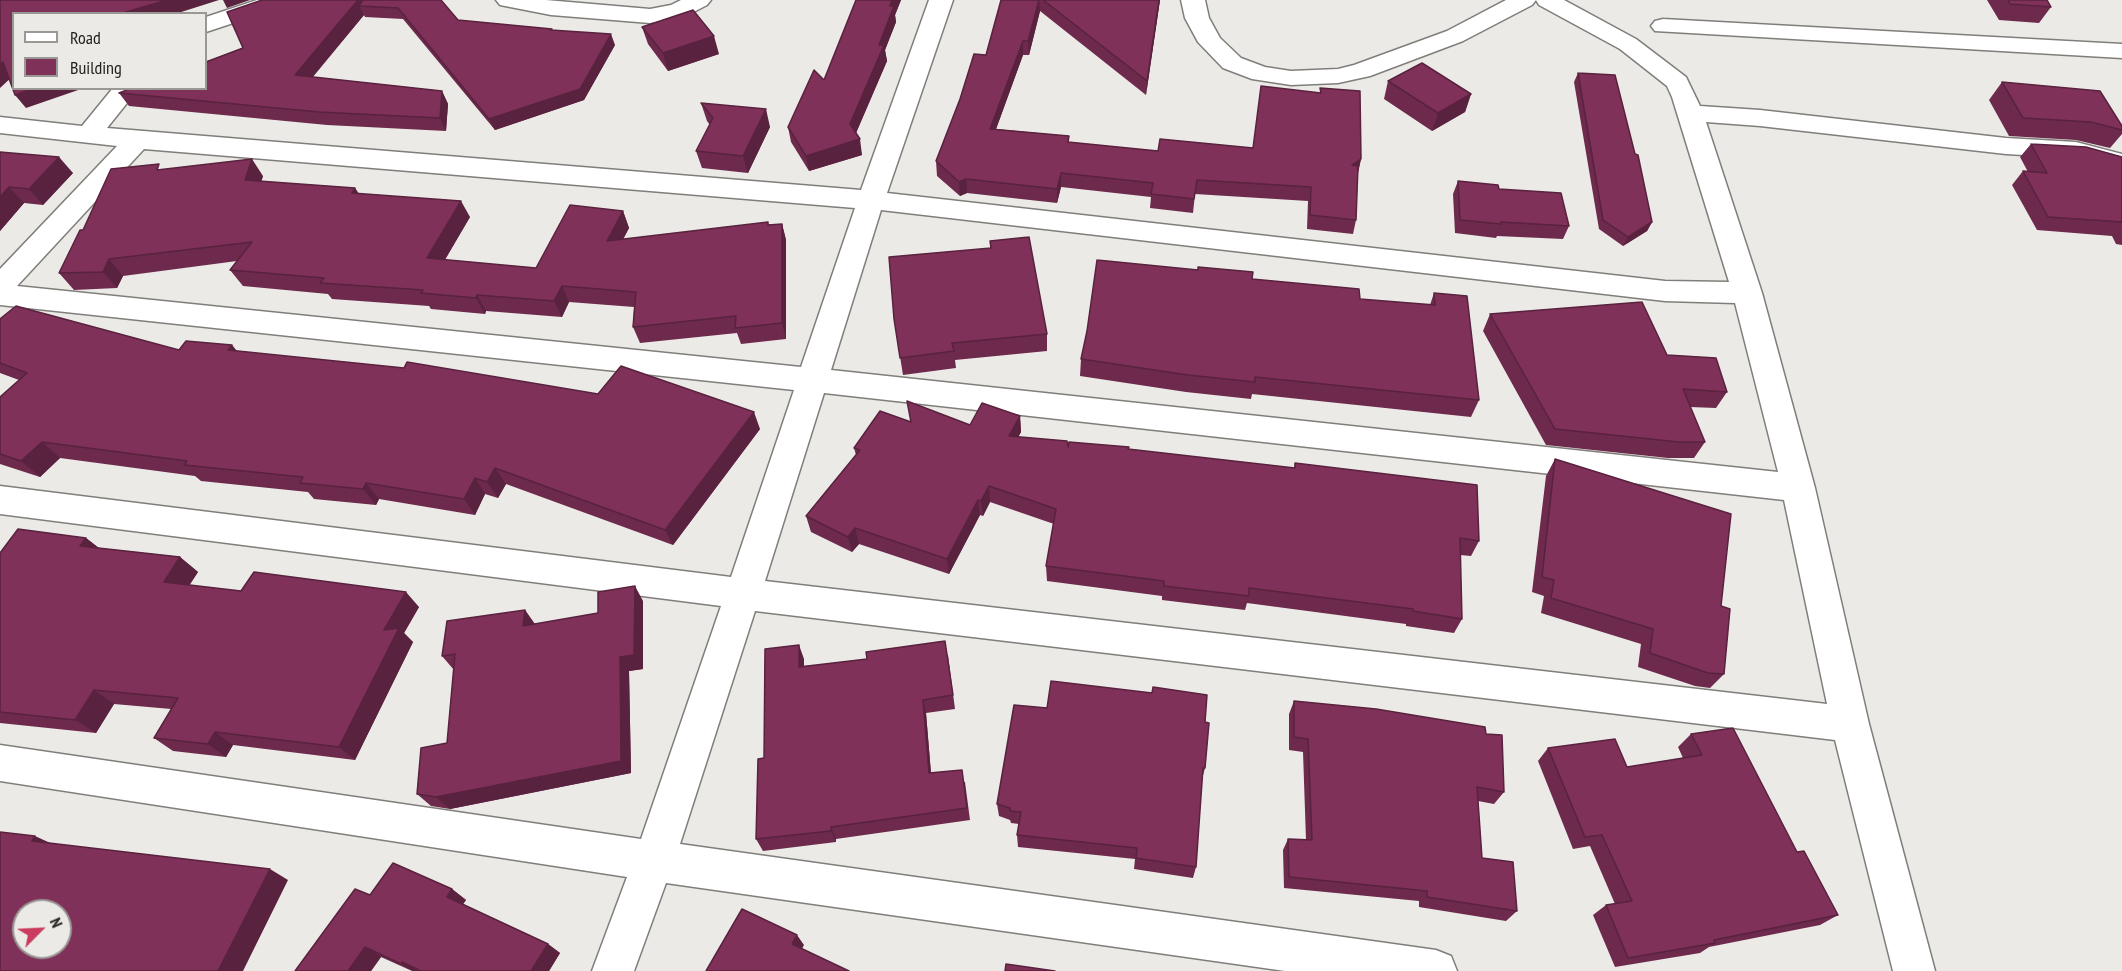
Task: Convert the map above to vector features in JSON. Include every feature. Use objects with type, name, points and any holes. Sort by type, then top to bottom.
[{"type":"street","points":[[207,25],[280,0]]},
{"type":"street","points":[[508,0],[551,8],[650,16],[678,11],[699,0]]},
{"type":"street","points":[[613,971],[654,861],[871,200],[941,0]]},
{"type":"street","points":[[1192,0],[1197,18],[1210,42],[1232,63],[1261,74],[1291,78],[1338,76],[1361,70],[1455,36],[1524,0]]},
{"type":"street","points":[[1547,0],[1629,44],[1677,82],[1690,113],[1747,293],[1798,488],[1850,724],[1914,971]]},
{"type":"street","points":[[1629,44],[1660,17],[2122,51]]},
{"type":"street","points":[[89,134],[125,90]]},
{"type":"street","points":[[1690,113],[1760,118],[2006,146],[2076,150],[2122,163]]},
{"type":"street","points":[[0,125],[138,140],[871,200],[1665,291],[1747,293]]},
{"type":"street","points":[[0,287],[138,140]]},
{"type":"street","points":[[0,295],[811,380],[1798,488]]},
{"type":"street","points":[[0,500],[743,594],[1850,724]]},
{"type":"street","points":[[0,763],[654,861],[1436,971]]},
{"type":"building","points":[[0,0],[167,0],[126,12],[12,12],[12,87],[3,62],[0,64]]},
{"type":"building","points":[[262,0],[358,0],[295,75],[442,91],[440,118],[319,112],[119,93],[127,90],[207,90],[207,62],[243,48],[227,12]]},
{"type":"building","points":[[363,0],[441,0],[458,20],[611,34],[580,89],[489,119],[398,8],[359,6]]},
{"type":"building","points":[[856,0],[892,0],[890,6],[894,6],[879,45],[884,45],[850,124],[860,139],[806,156],[788,127],[814,70],[824,80]]},
{"type":"building","points":[[1001,0],[1039,0],[1028,41],[1023,41],[990,129],[1069,136],[1068,142],[1158,151],[1160,139],[1253,148],[1261,86],[1321,93],[1320,88],[1360,91],[1361,159],[1352,165],[1358,166],[1356,220],[1310,215],[1311,187],[1197,180],[1194,199],[1151,194],[1153,183],[1061,173],[1057,189],[966,179],[959,182],[936,161],[960,99],[974,54],[986,55]]},
{"type":"building","points":[[1043,0],[1159,0],[1147,81]]},
{"type":"building","points":[[2008,0],[2047,0],[2051,7],[2010,4]]},
{"type":"building","points":[[693,10],[714,36],[663,53],[642,27]]},
{"type":"building","points":[[1422,63],[1471,94],[1438,113],[1388,81]]},
{"type":"building","points":[[1578,73],[1615,75],[1635,154],[1638,155],[1652,222],[1628,237],[1603,220]]},
{"type":"building","points":[[2002,82],[2100,91],[2122,126],[2122,130],[2091,122],[2023,118]]},
{"type":"building","points":[[13,90],[29,90],[15,95]]},
{"type":"building","points":[[701,103],[766,109],[743,156],[696,151],[713,118]]},
{"type":"building","points":[[2031,144],[2086,147],[2122,157],[2122,222],[2048,217],[2023,171],[2047,173]]},
{"type":"building","points":[[0,152],[59,157],[29,189],[9,187],[0,197]]},
{"type":"building","points":[[252,159],[245,180],[355,188],[352,193],[461,201],[427,258],[536,268],[570,205],[623,211],[607,241],[768,222],[768,225],[782,224],[782,323],[735,328],[736,316],[633,327],[636,292],[562,286],[554,301],[477,295],[476,298],[421,293],[423,290],[320,283],[324,278],[230,270],[252,242],[109,259],[103,272],[59,273],[80,230],[83,230],[111,169],[159,164],[157,170]]},
{"type":"building","points":[[1458,181],[1498,185],[1499,189],[1561,193],[1569,226],[1460,220]]},
{"type":"building","points":[[1029,237],[1047,334],[952,343],[954,351],[900,358],[889,257],[991,248],[990,241]]},
{"type":"building","points":[[1097,260],[1198,270],[1198,267],[1253,272],[1252,279],[1359,289],[1360,299],[1435,305],[1434,293],[1467,296],[1479,400],[1255,377],[1255,382],[1188,375],[1081,359]]},
{"type":"building","points":[[1642,302],[1667,355],[1716,358],[1727,392],[1683,389],[1705,442],[1679,442],[1555,429],[1490,314]]},
{"type":"building","points":[[16,306],[179,350],[186,341],[232,345],[228,350],[404,368],[407,362],[598,394],[621,366],[754,412],[665,530],[495,468],[487,482],[475,478],[464,499],[366,483],[363,489],[300,483],[303,477],[184,465],[187,461],[42,442],[21,461],[0,454],[0,397],[27,373],[0,363],[0,319]]},
{"type":"building","points":[[907,401],[970,425],[982,403],[1020,416],[1009,436],[1067,441],[1068,447],[1069,442],[1129,447],[1128,449],[1295,468],[1295,463],[1477,485],[1479,541],[1460,538],[1462,619],[1413,611],[1413,609],[1249,588],[1249,596],[1164,586],[1164,581],[1046,566],[1056,509],[989,486],[981,501],[978,500],[947,559],[855,528],[848,537],[806,516],[860,450],[854,448],[880,411],[911,422]]},
{"type":"building","points":[[1555,459],[1731,514],[1721,606],[1730,609],[1724,674],[1708,673],[1650,653],[1653,629],[1551,598],[1554,580],[1542,577]]},
{"type":"building","points":[[18,529],[86,538],[80,546],[180,557],[164,582],[241,591],[254,572],[406,592],[384,630],[399,628],[339,747],[215,732],[208,744],[154,738],[178,698],[94,690],[75,720],[0,712],[0,553]]},
{"type":"building","points":[[635,586],[634,655],[620,657],[621,761],[436,797],[417,794],[421,748],[447,743],[455,654],[442,656],[447,621],[525,610],[523,626],[598,613],[598,592]]},
{"type":"building","points":[[945,641],[953,695],[923,700],[929,773],[962,770],[967,808],[831,827],[831,831],[756,839],[758,759],[764,758],[765,649],[799,645],[799,667],[867,659],[866,652]]},
{"type":"building","points":[[1051,681],[1152,693],[1153,687],[1207,695],[1205,722],[1209,723],[1205,768],[1203,768],[1196,867],[1136,858],[1137,848],[1017,835],[1021,812],[1010,811],[1010,808],[997,804],[1014,705],[1047,708]]},
{"type":"building","points":[[1294,701],[1376,709],[1485,727],[1486,734],[1502,735],[1504,792],[1477,787],[1482,858],[1513,862],[1517,911],[1427,897],[1427,891],[1289,877],[1288,839],[1312,840],[1308,739],[1294,737]]},
{"type":"building","points":[[1733,728],[1797,852],[1804,851],[1838,915],[1714,940],[1715,943],[1628,958],[1606,905],[1632,901],[1602,835],[1585,837],[1548,748],[1615,739],[1627,767],[1702,755],[1691,734]]},
{"type":"building","points":[[0,832],[35,836],[32,841],[270,869],[218,971],[0,971]]},
{"type":"building","points":[[393,863],[452,889],[447,897],[548,944],[531,971],[421,971],[365,947],[348,971],[295,971],[355,889],[370,895]]},
{"type":"building","points":[[742,909],[797,935],[792,944],[849,971],[706,971]]},
{"type":"building","points":[[1006,964],[1055,971],[1005,971]]}]
